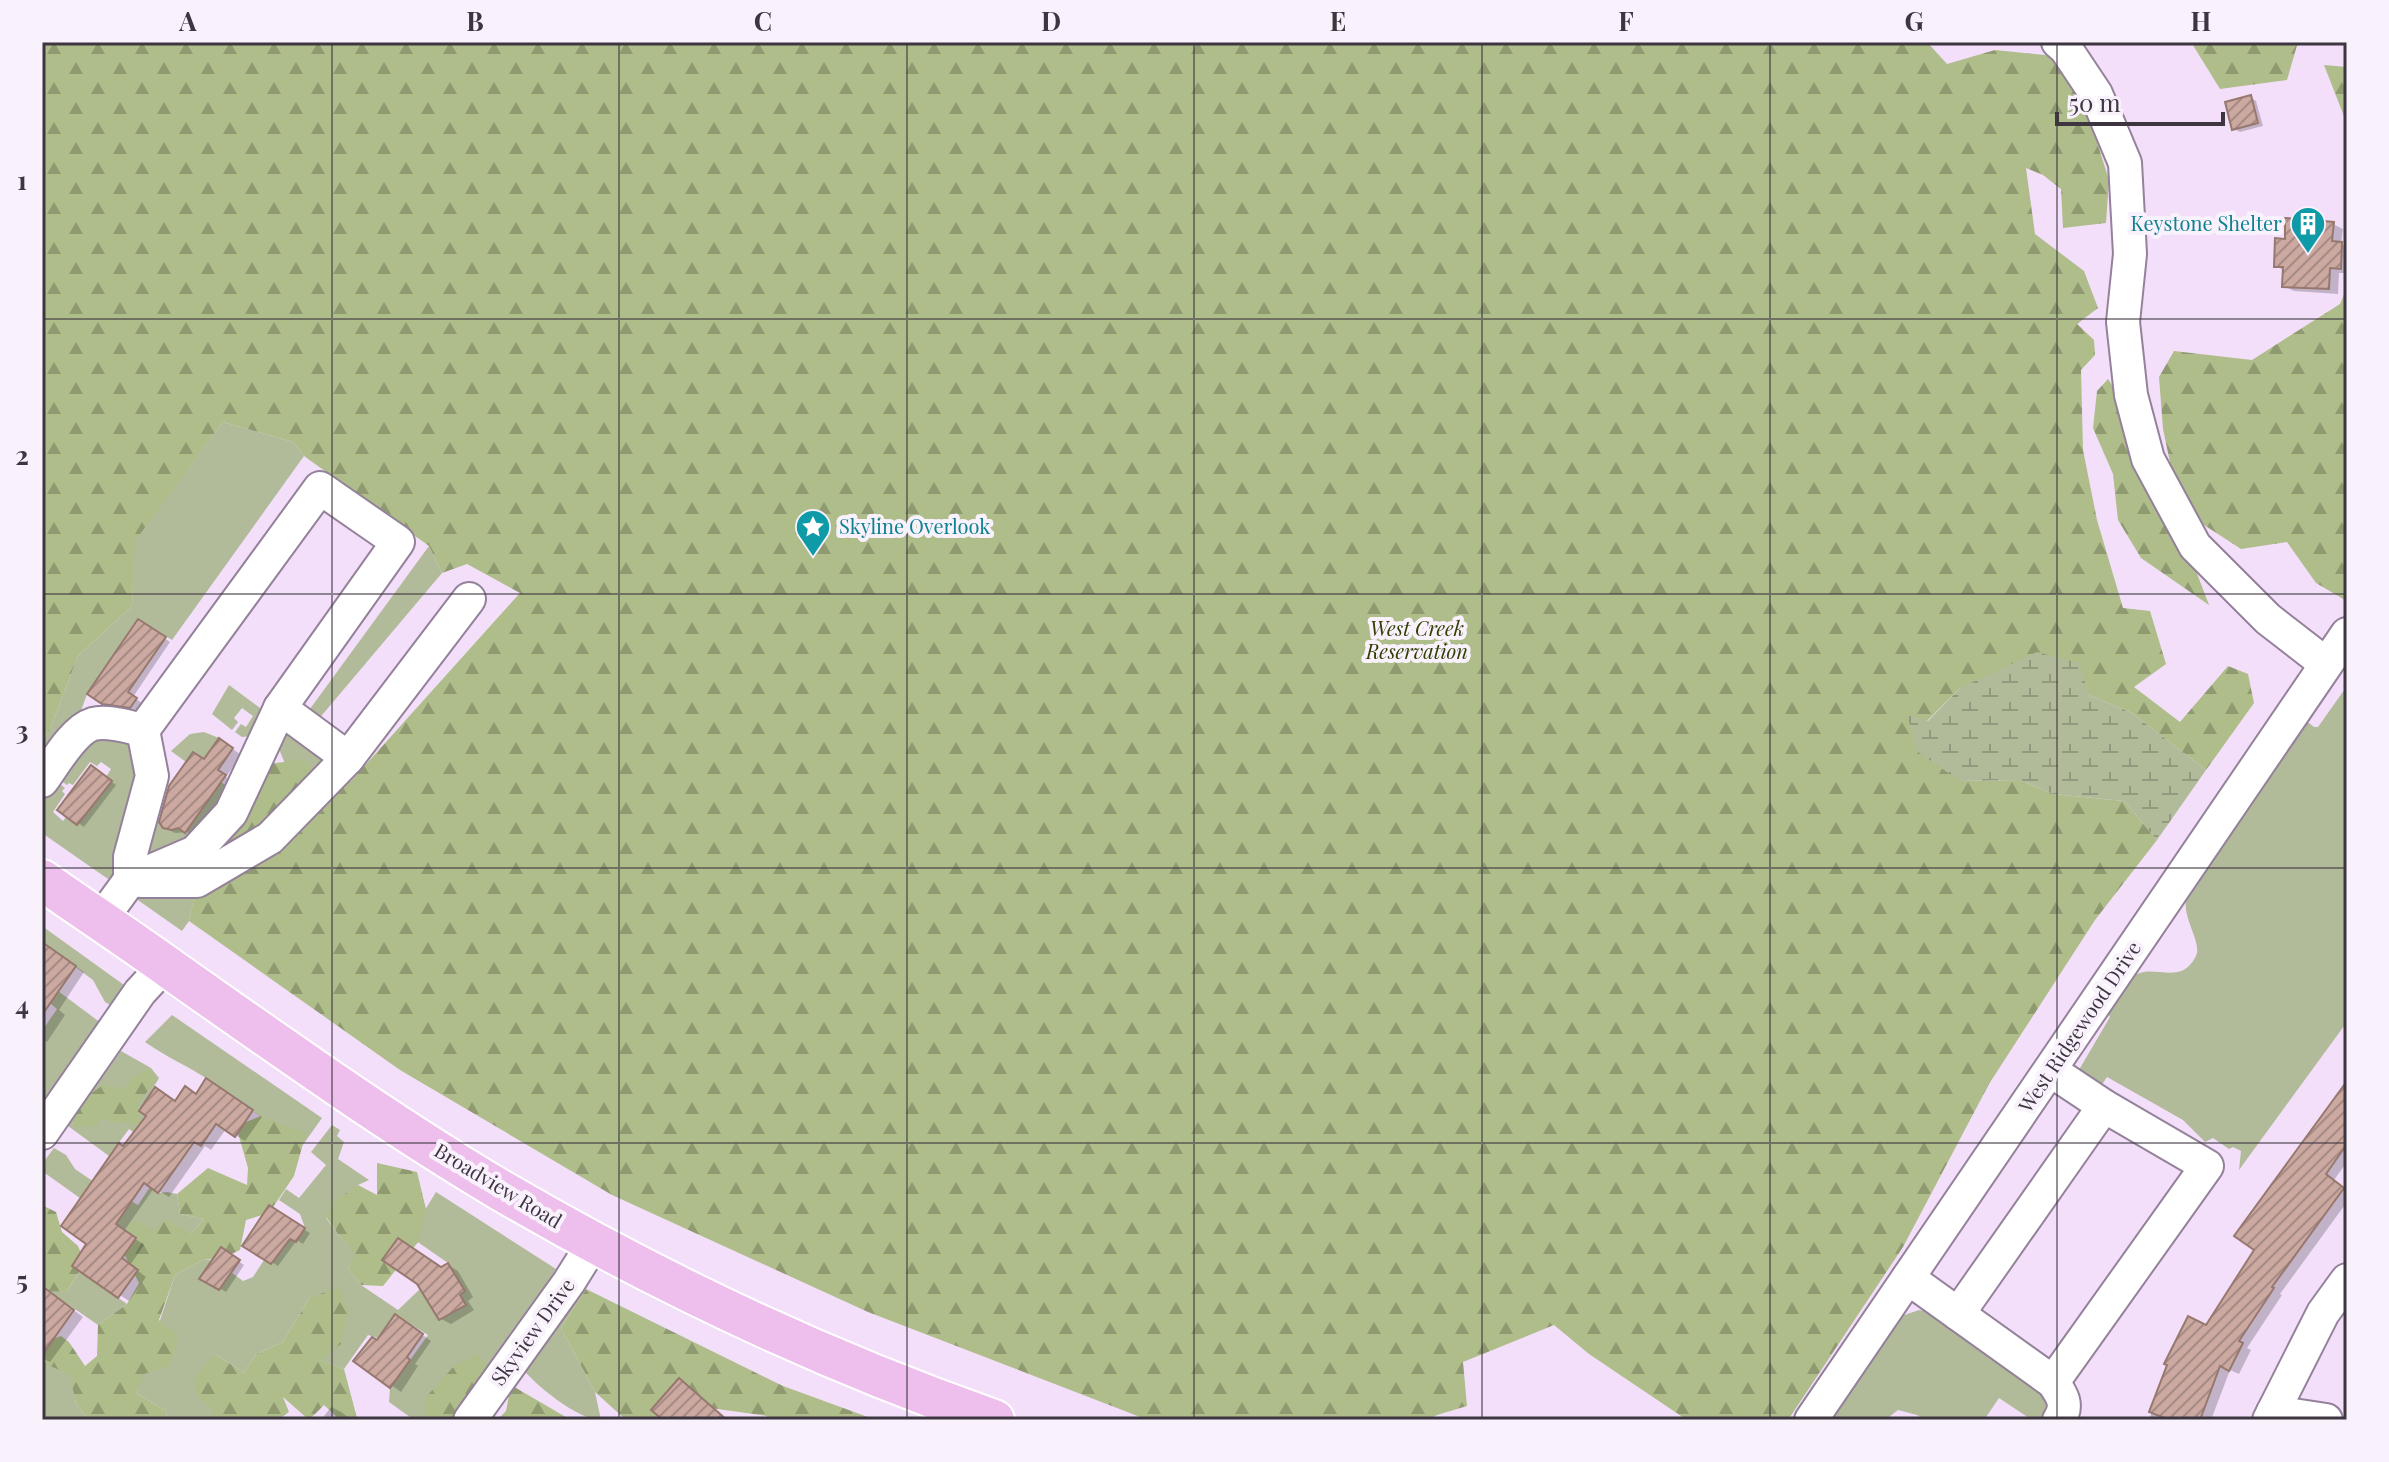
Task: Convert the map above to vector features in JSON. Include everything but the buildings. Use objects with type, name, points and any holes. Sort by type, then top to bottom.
[{"type":"main road","name":"Broadview Road","points":[[42,880],[391,1121],[501,1190],[712,1302],[898,1384],[994,1420]]},
{"type":"street","points":[[2058,42],[2096,94],[2125,163],[2130,254],[2123,322],[2131,395],[2148,459],[2195,546],[2268,619],[2326,664]]},
{"type":"street","points":[[100,921],[130,880],[195,852],[231,813],[280,708],[398,542],[320,488],[143,730],[152,776],[130,857],[130,880]]},
{"type":"street","points":[[130,880],[197,881],[270,838],[348,758],[469,599]]},
{"type":"street","name":"West Ridgewood Drive","points":[[1811,1420],[2347,634]]},
{"type":"street","points":[[280,708],[348,758]]},
{"type":"street","points":[[42,781],[78,733],[93,724],[115,724],[143,730]]},
{"type":"street","points":[[42,1133],[140,992],[165,965]]},
{"type":"street","points":[[2050,1070],[2104,1106],[2207,1166],[2053,1382]]},
{"type":"street","points":[[1958,1314],[2104,1106]]},
{"type":"street","name":"Skyview Drive","points":[[470,1420],[594,1242]]},
{"type":"street","points":[[1908,1278],[2053,1382],[2064,1397],[2064,1412],[2059,1420]]},
{"type":"street","points":[[2326,1420],[2271,1416],[2323,1313],[2347,1280]]},
{"type":"green space","name":"West Creek Reservation","points":[[42,42],[1927,42],[1947,64],[1995,50],[2055,56],[2085,104],[2109,180],[2106,223],[2063,228],[2061,189],[2043,175],[2026,168],[2035,234],[2084,271],[2098,308],[2077,324],[2094,340],[2095,355],[2081,370],[2083,450],[2097,520],[2123,608],[2150,611],[2166,664],[2134,687],[2180,722],[2228,666],[2248,674],[2254,703],[2206,770],[2132,713],[2089,695],[1960,688],[1927,721],[1908,716],[1960,781],[2020,780],[2053,794],[2124,801],[2157,840],[2095,920],[1989,1084],[1903,1247],[1788,1420],[1687,1420],[1589,1354],[1554,1325],[1463,1362],[1467,1406],[1427,1420],[1148,1420],[868,1312],[612,1195],[400,1070],[189,921],[202,860],[262,765],[304,759],[323,786],[351,781],[520,593],[467,564],[442,573],[429,546],[304,456],[293,442],[223,422],[135,541],[132,606],[78,656],[49,732],[42,738]]},
{"type":"green space","points":[[2191,42],[2298,42],[2287,80],[2220,89]]},
{"type":"green space","points":[[2324,65],[2347,67],[2347,124]]},
{"type":"green space","points":[[2347,287],[2345,600],[2316,583],[2287,542],[2241,549],[2201,523],[2174,481],[2163,429],[2159,377],[2174,351],[2252,360],[2340,304]]},
{"type":"green space","points":[[2108,379],[2120,397],[2146,490],[2193,563],[2209,605],[2141,558],[2118,520],[2113,474],[2093,428],[2097,391]]},
{"type":"green space","points":[[223,422],[293,442],[304,456],[172,640],[138,619],[87,694],[77,722],[42,771],[42,738],[49,732],[78,656],[132,606],[134,541]]},
{"type":"green space","points":[[429,546],[442,573],[317,721],[307,713]]},
{"type":"green space","points":[[2037,652],[2079,663],[2089,695],[2132,713],[2206,770],[2157,840],[2124,801],[2053,794],[2020,780],[1960,781],[1918,752],[1907,715],[1928,721],[1960,688]]},
{"type":"green space","points":[[229,685],[268,714],[251,736],[242,737],[235,732],[241,724],[246,727],[253,716],[242,708],[234,718],[238,722],[232,730],[212,714]]},
{"type":"green space","points":[[2347,686],[2347,1022],[2239,1170],[2241,1151],[2233,1147],[2229,1149],[2213,1138],[2205,1142],[2183,1120],[2107,1077],[2097,1092],[2076,1075],[2110,1017],[2106,1010],[2125,983],[2140,973],[2177,972],[2190,965],[2197,951],[2186,901],[2197,878],[2305,720],[2318,727]]},
{"type":"green space","points":[[91,732],[115,732],[141,752],[120,869],[108,879],[42,833],[42,793],[52,778],[65,788],[62,791],[65,794],[53,812],[63,821],[66,817],[77,825],[111,781],[106,777],[111,769],[101,762],[97,766],[90,762],[73,785],[67,785],[54,776]]},
{"type":"green space","points":[[204,732],[219,738],[204,759],[193,752],[186,762],[171,751],[190,734]]},
{"type":"green space","points":[[293,734],[328,762],[319,780],[286,766],[274,737]]},
{"type":"green space","points":[[221,782],[234,791],[189,846],[138,858],[152,810],[159,815],[163,828],[178,828],[184,833]]},
{"type":"green space","points":[[142,889],[196,889],[189,921],[182,931],[135,898]]},
{"type":"green space","points":[[42,926],[124,985],[117,1009],[105,1002],[93,980],[42,942]]},
{"type":"green space","points":[[58,991],[105,1026],[42,1109],[42,1031],[57,1009],[50,1003]]},
{"type":"green space","points":[[172,1015],[322,1118],[302,1146],[209,1080],[145,1042]]},
{"type":"green space","points":[[121,1051],[151,1068],[159,1078],[139,1111],[162,1127],[175,1162],[129,1129],[109,1156],[68,1126]]},
{"type":"green space","points":[[150,1069],[157,1081],[138,1102],[140,1125],[103,1118],[94,1126],[75,1128],[72,1113],[89,1095],[103,1085],[125,1089],[131,1077]]},
{"type":"green space","points":[[261,1116],[306,1133],[294,1176],[269,1213],[246,1220],[240,1250],[221,1259],[204,1259],[175,1275],[159,1320],[178,1335],[170,1366],[144,1374],[136,1393],[166,1411],[167,1420],[89,1420],[76,1404],[70,1375],[46,1364],[44,1342],[61,1336],[69,1342],[85,1366],[97,1356],[98,1325],[127,1304],[139,1283],[120,1246],[129,1222],[141,1223],[155,1231],[166,1219],[191,1234],[204,1219],[180,1214],[177,1194],[208,1168],[247,1185],[248,1168],[236,1126]]},
{"type":"green space","points":[[332,1125],[340,1130],[337,1136],[344,1142],[338,1159],[369,1180],[358,1185],[326,1218],[357,1254],[348,1268],[361,1285],[398,1310],[420,1289],[439,1320],[466,1305],[460,1295],[464,1291],[448,1263],[409,1236],[436,1192],[556,1269],[456,1420],[414,1420],[389,1402],[390,1388],[428,1335],[396,1315],[378,1338],[368,1335],[344,1369],[319,1360],[310,1297],[283,1342],[256,1354],[244,1373],[215,1354],[215,1412],[204,1420],[167,1420],[166,1411],[136,1393],[175,1275],[204,1259],[213,1260],[200,1279],[219,1290],[231,1272],[243,1281],[253,1277],[264,1260],[271,1264],[290,1239],[296,1242],[305,1228],[300,1214],[279,1200],[286,1189],[299,1198],[326,1165],[311,1152]]},
{"type":"green space","points":[[54,1148],[66,1155],[75,1169],[125,1203],[128,1199],[138,1205],[150,1187],[158,1193],[177,1194],[180,1214],[204,1219],[191,1234],[155,1231],[136,1238],[42,1171],[42,1164]]},
{"type":"green space","points":[[377,1163],[417,1172],[426,1209],[419,1241],[383,1286],[361,1285],[348,1268],[356,1254],[326,1217],[336,1200],[358,1185],[377,1195]]},
{"type":"green space","points":[[42,1205],[56,1212],[62,1232],[78,1246],[85,1263],[66,1292],[42,1291]]},
{"type":"green space","points":[[80,1271],[127,1304],[98,1325],[49,1291],[66,1292]]},
{"type":"green space","points":[[580,1286],[586,1289],[561,1328],[595,1392],[601,1420],[581,1414],[558,1400],[520,1366]]},
{"type":"green space","points":[[340,1288],[348,1310],[341,1344],[320,1360],[344,1369],[357,1418],[337,1417],[324,1405],[309,1420],[283,1397],[289,1412],[278,1420],[204,1420],[215,1411],[197,1396],[194,1379],[215,1354],[244,1373],[256,1354],[283,1342],[310,1297]]},
{"type":"green space","points":[[586,1289],[783,1386],[876,1420],[767,1420],[767,1416],[696,1406],[655,1420],[626,1420],[595,1392],[561,1328]]},
{"type":"green space","points":[[1919,1310],[1936,1313],[2055,1396],[2039,1420],[2032,1420],[1999,1398],[1984,1420],[1925,1420],[1898,1410],[1885,1420],[1828,1420],[1896,1318]]},
{"type":"green space","points":[[477,1354],[493,1374],[468,1420],[436,1420],[426,1413],[427,1396],[455,1365]]},
{"type":"green space","points":[[42,1361],[71,1375],[76,1404],[89,1420],[42,1420]]},
{"type":"green space","points":[[511,1385],[569,1420],[497,1420],[506,1411]]},
{"type":"place","name":"Keystone Shelter","points":[[2308,255]]},
{"type":"place","name":"Skyline Overlook","points":[[813,558]]}]
